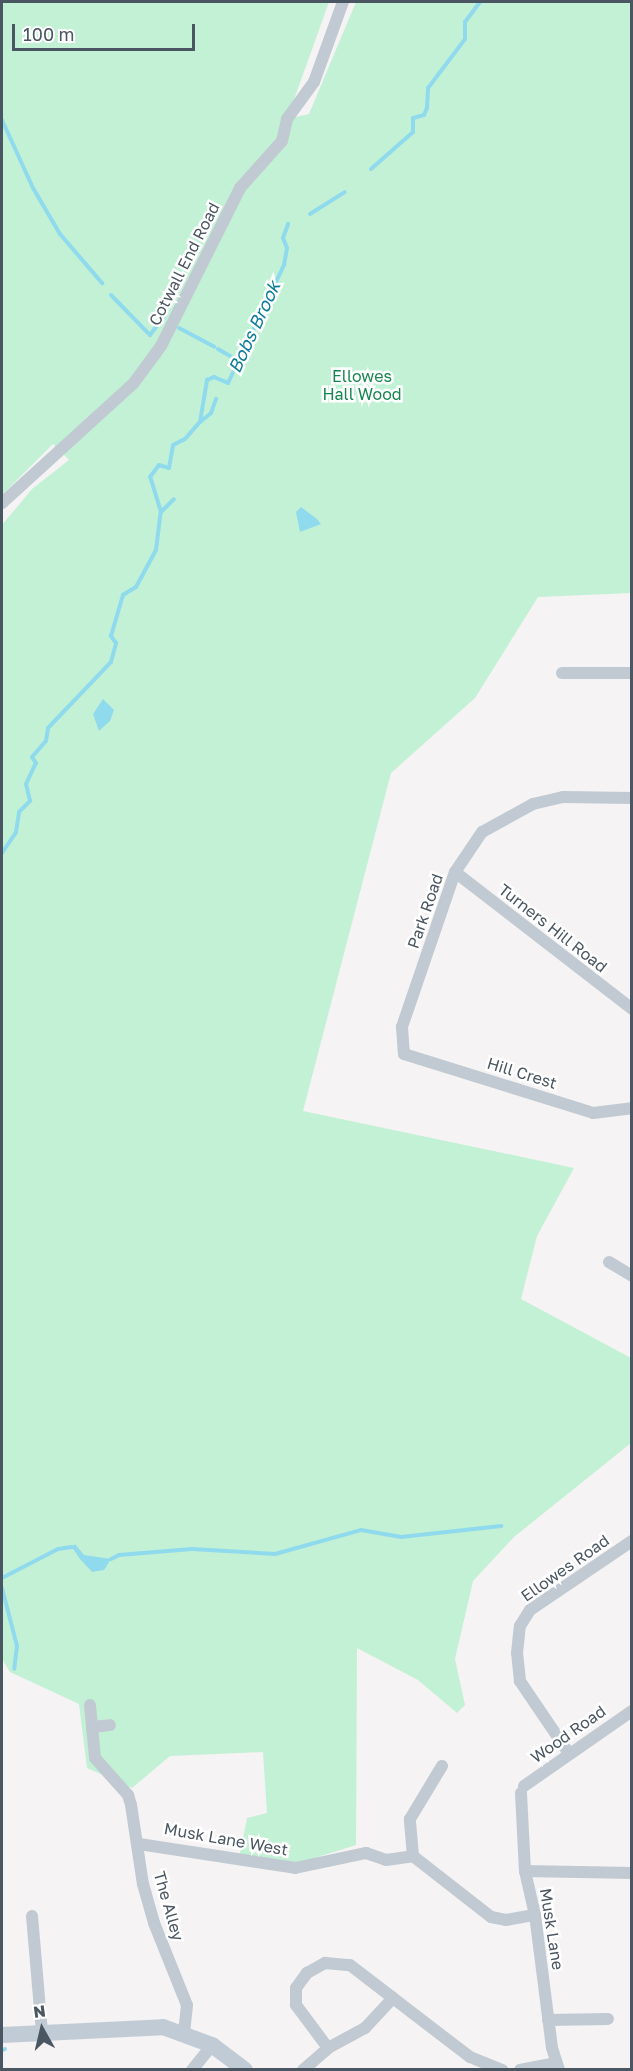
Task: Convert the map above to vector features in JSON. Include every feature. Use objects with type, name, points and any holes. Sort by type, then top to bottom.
[{"type":"street","name":"Cotwall End Road","points":[[2,503],[133,384],[161,346],[240,188],[282,141],[287,119],[314,82],[343,2]]},
{"type":"street","points":[[562,673],[632,673]]},
{"type":"street","name":"Park Road","points":[[404,1054],[402,1027],[455,872],[482,832],[533,804],[563,797],[632,798]]},
{"type":"street","name":"Turners Hill Road","points":[[455,872],[632,1009]]},
{"type":"street","name":"Hill Crest","points":[[404,1054],[593,1113],[632,1108]]},
{"type":"street","points":[[609,1262],[632,1276]]},
{"type":"street","name":"Ellowes Road","points":[[568,1752],[520,1681],[517,1653],[520,1626],[530,1610],[632,1541]]},
{"type":"street","name":"The Alley","points":[[90,1705],[95,1758],[128,1795],[139,1844],[143,1884],[154,1923],[187,2005],[184,2032]]},
{"type":"street","name":"Wood Road","points":[[522,1789],[568,1752],[632,1711]]},
{"type":"street","points":[[92,1727],[110,1725]]},
{"type":"street","points":[[442,1766],[410,1819],[413,1856],[491,1917],[506,1920],[535,1915]]},
{"type":"street","name":"Musk Lane","points":[[522,1789],[525,1871],[535,1915],[548,2020],[557,2066]]},
{"type":"street","name":"Musk Lane West","points":[[139,1844],[295,1868],[366,1853],[386,1860],[413,1856]]},
{"type":"street","points":[[525,1871],[632,1873]]},
{"type":"street","points":[[32,1916],[42,2033]]},
{"type":"street","points":[[328,2048],[296,2005],[296,1988],[307,1973],[325,1963],[350,1965],[470,2057],[503,2070]]},
{"type":"street","points":[[303,2070],[328,2048],[358,2034],[393,1998]]},
{"type":"street","points":[[548,2020],[608,2019]]},
{"type":"street","points":[[2,2035],[142,2027],[184,2032],[212,2045],[245,2070]]},
{"type":"street","points":[[192,2070],[212,2045]]},
{"type":"street","points":[[520,2070],[557,2066]]},
{"type":"green space","name":"Ellowes Hall Wood","points":[[2,2],[329,2],[287,119],[309,114],[356,2],[631,2],[631,593],[538,597],[475,698],[391,773],[303,1111],[574,1168],[537,1236],[521,1299],[631,1358],[631,1443],[514,1537],[473,1581],[455,1659],[465,1705],[457,1713],[418,1680],[357,1648],[356,1845],[292,1865],[239,1858],[247,1818],[267,1813],[263,1752],[170,1756],[132,1788],[87,1768],[79,1704],[10,1672],[2,1659],[2,525],[32,489],[69,460],[53,444],[2,495]]},
{"type":"water","points":[[301,507],[321,524],[300,532],[296,512]]},
{"type":"water","points":[[103,699],[114,710],[110,721],[99,731],[93,714]]},
{"type":"water","points":[[75,1544],[84,1555],[111,1559],[104,1570],[92,1572],[72,1547]]},
{"type":"waterway","name":"Bobs Brook","points":[[371,169],[413,132],[413,118],[424,115],[427,108],[428,88],[465,39],[465,22],[480,2]]},
{"type":"waterway","points":[[2,120],[33,188],[60,234],[102,283]]},
{"type":"waterway","name":"Bobs Brook","points":[[310,214],[345,192]]},
{"type":"waterway","name":"Bobs Brook","points":[[2,853],[16,832],[19,812],[30,801],[26,784],[36,763],[32,757],[46,741],[48,728],[111,662],[116,643],[111,636],[123,595],[136,587],[156,550],[161,512],[150,477],[159,465],[169,468],[173,445],[185,439],[200,422],[207,380],[214,377],[228,383],[284,265],[287,248],[283,238],[288,224]]},
{"type":"waterway","points":[[111,295],[150,335],[166,314]]},
{"type":"waterway","points":[[179,328],[214,347]]},
{"type":"waterway","points":[[218,349],[239,361]]},
{"type":"waterway","points":[[200,422],[211,413],[216,399]]},
{"type":"waterway","points":[[161,512],[174,499]]},
{"type":"waterway","points":[[111,1559],[119,1555],[192,1549],[275,1554],[361,1530],[401,1537],[501,1526]]},
{"type":"waterway","points":[[2,1578],[58,1549],[72,1547]]},
{"type":"waterway","name":"Bobs Brook","points":[[2,1588],[17,1646],[14,1669]]}]
